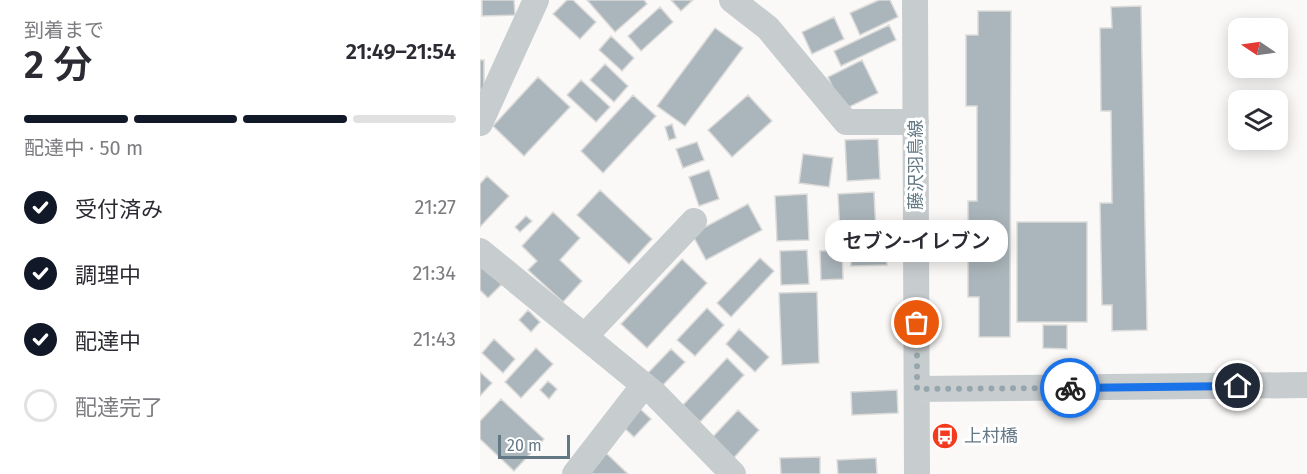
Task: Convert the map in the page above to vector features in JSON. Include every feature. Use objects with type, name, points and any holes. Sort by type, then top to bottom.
[{"type":"street","points":[[480,123],[536,0]]},
{"type":"street","points":[[732,0],[768,28],[846,122],[916,122]]},
{"type":"street","name":"藤沢羽鳥線","points":[[915,0],[917,474]]},
{"type":"street","points":[[585,336],[694,221]]},
{"type":"street","points":[[480,251],[644,385],[733,474]]},
{"type":"street","points":[[575,474],[644,385]]},
{"type":"street","points":[[917,389],[1307,385]]},
{"type":"building","points":[[482,0],[514,0],[515,15],[482,16]]},
{"type":"building","points":[[567,0],[573,0],[596,22],[580,39],[553,14]]},
{"type":"building","points":[[587,0],[644,0],[647,4],[615,32]]},
{"type":"building","points":[[671,0],[693,0],[681,11]]},
{"type":"building","points":[[879,0],[890,0],[898,17],[860,35],[850,13]]},
{"type":"building","points":[[1141,6],[1147,330],[1112,331],[1112,305],[1102,305],[1100,203],[1112,203],[1111,111],[1101,111],[1100,28],[1112,28],[1111,7]]},
{"type":"building","points":[[660,7],[673,22],[641,51],[628,36]]},
{"type":"building","points":[[978,11],[1011,11],[1010,337],[979,337],[979,297],[968,297],[968,201],[977,201],[977,106],[966,106],[966,35],[978,35]]},
{"type":"building","points":[[834,17],[844,39],[812,54],[802,32]]},
{"type":"building","points":[[889,25],[896,40],[841,66],[834,51]]},
{"type":"building","points":[[715,28],[743,48],[685,126],[657,106]]},
{"type":"building","points":[[611,36],[634,58],[622,71],[599,50]]},
{"type":"building","points":[[480,60],[484,60],[484,90],[480,90]]},
{"type":"building","points":[[862,60],[878,93],[843,110],[828,77]]},
{"type":"building","points":[[605,64],[628,86],[614,102],[590,80]]},
{"type":"building","points":[[538,77],[570,107],[524,156],[493,126]]},
{"type":"building","points":[[581,80],[610,107],[596,122],[567,95]]},
{"type":"building","points":[[633,95],[656,116],[603,173],[581,151]]},
{"type":"building","points":[[748,95],[772,121],[732,157],[708,130]]},
{"type":"building","points":[[672,124],[676,138],[669,140],[665,127]]},
{"type":"building","points":[[878,139],[880,179],[847,181],[845,140]]},
{"type":"building","points":[[697,142],[704,160],[683,168],[676,149]]},
{"type":"building","points":[[803,154],[833,158],[829,187],[799,183]]},
{"type":"building","points":[[709,170],[719,199],[699,206],[689,177]]},
{"type":"building","points":[[487,176],[509,196],[480,227],[480,184]]},
{"type":"building","points":[[600,190],[652,239],[629,264],[577,215]]},
{"type":"building","points":[[874,192],[876,233],[840,235],[838,194]]},
{"type":"building","points":[[807,194],[809,240],[777,241],[775,196]]},
{"type":"building","points":[[748,204],[762,230],[706,260],[692,234]]},
{"type":"building","points":[[553,212],[580,238],[560,260],[582,281],[563,302],[528,270],[537,261],[522,246]]},
{"type":"building","points":[[526,216],[532,221],[520,232],[515,227]]},
{"type":"building","points":[[1017,222],[1087,222],[1087,322],[1017,322]]},
{"type":"building","points":[[807,250],[809,284],[781,285],[780,251]]},
{"type":"building","points":[[842,250],[843,279],[821,280],[820,251]]},
{"type":"building","points":[[886,250],[887,265],[851,266],[851,251]]},
{"type":"building","points":[[760,258],[774,271],[731,317],[717,303]]},
{"type":"building","points":[[682,259],[707,283],[647,348],[621,324]]},
{"type":"building","points":[[480,262],[503,283],[488,298],[480,290]]},
{"type":"building","points":[[817,292],[819,363],[782,365],[779,293]]},
{"type":"building","points":[[707,308],[724,325],[695,356],[677,340]]},
{"type":"building","points":[[528,310],[540,322],[531,332],[519,320]]},
{"type":"building","points":[[1043,325],[1067,325],[1067,349],[1043,348]]},
{"type":"building","points":[[739,329],[769,357],[755,372],[726,344]]},
{"type":"building","points":[[494,339],[515,359],[503,373],[482,353]]},
{"type":"building","points":[[536,348],[553,364],[521,398],[505,382]]},
{"type":"building","points":[[671,349],[685,362],[662,386],[648,373]]},
{"type":"building","points":[[727,358],[744,375],[700,422],[683,405]]},
{"type":"building","points":[[480,372],[492,383],[480,396]]},
{"type":"building","points":[[548,381],[557,389],[549,399],[540,390]]},
{"type":"building","points":[[897,390],[898,413],[852,415],[851,392]]},
{"type":"building","points":[[501,399],[544,439],[514,471],[480,439],[480,421]]},
{"type":"building","points":[[637,406],[651,419],[634,437],[620,424]]},
{"type":"building","points":[[738,410],[759,430],[730,462],[708,442]]},
{"type":"building","points":[[606,453],[628,474],[587,474]]},
{"type":"building","points":[[820,457],[820,474],[781,474],[780,458]]},
{"type":"building","points":[[876,458],[877,474],[838,474],[837,460]]},
{"type":"way so far","points":[[917,323],[917,389],[1070,388]]},
{"type":"place","name":"セブン-イレブン","points":[[917,323]]},
{"type":"place","name":"上村橋","points":[[945,436]]},
{"type":"route","points":[[1070,388],[1238,386]]}]
